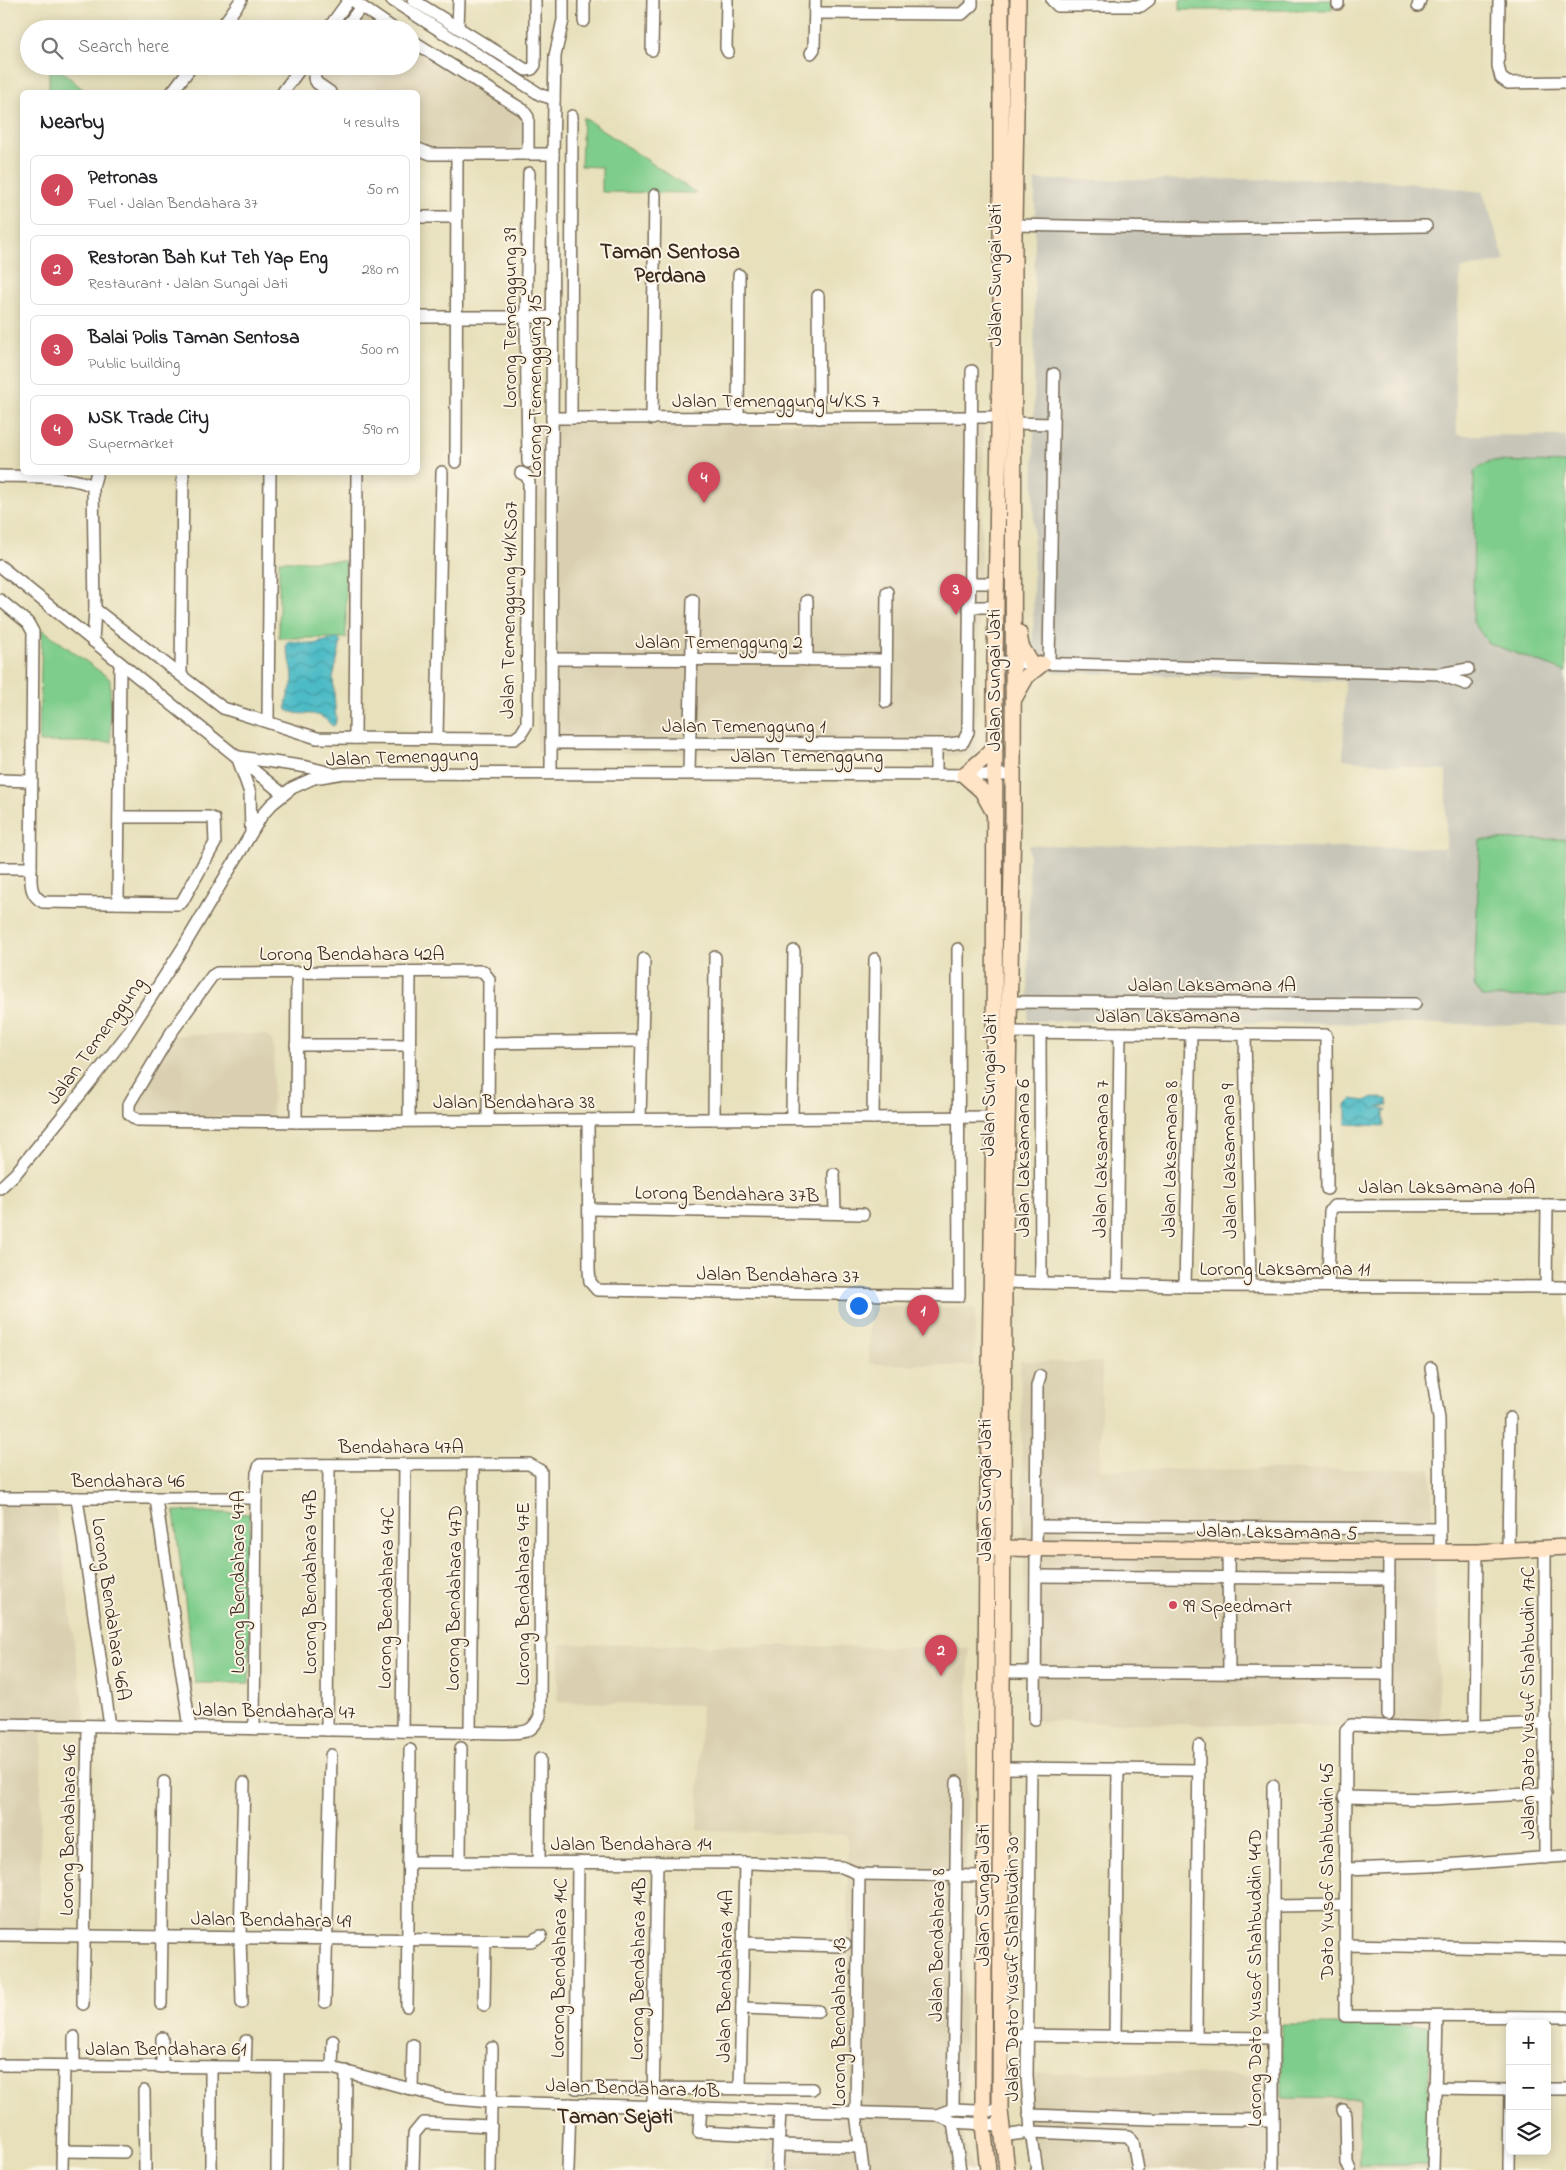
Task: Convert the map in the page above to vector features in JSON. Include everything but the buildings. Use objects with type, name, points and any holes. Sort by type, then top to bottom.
[{"type":"main road","name":"Jalan Sungai Jati","points":[[1001,0],[1006,420],[1014,663],[1004,1282],[1001,2124],[1007,2170]]},
{"type":"main road","name":"Jalan Sungai Jati","points":[[988,2170],[983,2118],[984,1876],[994,1117],[996,583],[1006,420],[1014,225],[1018,0]]},
{"type":"main road","points":[[1013,608],[1021,646],[1041,663],[1027,676],[1014,698]]},
{"type":"main road","points":[[994,815],[982,791],[964,774],[984,759],[995,746]]},
{"type":"main road","points":[[1004,1524],[1014,1540],[1035,1548]]},
{"type":"main road","name":"Jalan Laksamana 5","points":[[987,1548],[1477,1552],[1566,1546]]},
{"type":"main road","points":[[1004,1577],[1012,1560],[1035,1548]]},
{"type":"street","points":[[227,20],[241,0]]},
{"type":"street","points":[[392,0],[541,95],[554,98]]},
{"type":"street","points":[[414,0],[526,70],[532,69],[535,65],[535,0]]},
{"type":"street","points":[[458,0],[458,27]]},
{"type":"street","name":"Lorong Temenggung 15","points":[[551,772],[554,318],[553,154],[555,56],[563,20],[563,0]]},
{"type":"street","points":[[584,0],[584,21]]},
{"type":"street","points":[[652,0],[652,50]]},
{"type":"street","points":[[727,0],[726,48],[728,52]]},
{"type":"street","points":[[811,53],[814,49],[815,0]]},
{"type":"street","points":[[815,13],[962,14],[972,5],[972,0]]},
{"type":"street","points":[[1052,0],[1058,6],[1141,6],[1149,0]]},
{"type":"street","points":[[1499,0],[1498,66],[1500,78],[1508,83],[1566,82]]},
{"type":"street","points":[[337,20],[354,2]]},
{"type":"street","points":[[347,20],[354,2]]},
{"type":"street","points":[[354,2],[381,20]]},
{"type":"street","points":[[420,46],[523,110],[528,117],[528,154]]},
{"type":"street","points":[[174,90],[185,75]]},
{"type":"street","points":[[284,90],[295,75]]},
{"type":"street","points":[[315,75],[314,78],[317,83],[327,90]]},
{"type":"street","points":[[571,418],[572,116]]},
{"type":"street","points":[[420,150],[431,154],[553,154]]},
{"type":"street","points":[[456,462],[457,154]]},
{"type":"street","name":"Lorong Temenggung 39","points":[[528,462],[526,318],[529,173]]},
{"type":"street","points":[[652,419],[655,194]]},
{"type":"street","points":[[420,217],[457,217]]},
{"type":"street","points":[[1014,225],[1216,229],[1426,226]]},
{"type":"street","points":[[738,419],[740,275]]},
{"type":"street","points":[[818,296],[820,418]]},
{"type":"street","points":[[420,317],[554,318]]},
{"type":"street","name":"Jalan Temenggung 1","points":[[551,743],[690,743],[936,749],[963,742],[968,732],[972,371]]},
{"type":"street","points":[[1041,663],[1054,374]]},
{"type":"street","name":"Jalan Temenggung 4/KS 7","points":[[552,418],[971,417],[1052,424]]},
{"type":"street","points":[[437,739],[442,472]]},
{"type":"street","name":"Jalan Temenggung 41/KS07","points":[[95,609],[223,708],[317,738],[514,739],[521,734],[527,724],[529,482],[527,476],[521,473]]},
{"type":"street","points":[[93,641],[95,609],[93,487],[96,475]]},
{"type":"street","points":[[181,674],[183,475]]},
{"type":"street","points":[[268,722],[270,475]]},
{"type":"street","points":[[355,738],[357,475]]},
{"type":"street","points":[[0,476],[75,480],[88,483],[93,487]]},
{"type":"street","points":[[0,566],[283,794]]},
{"type":"street","points":[[969,583],[996,583]]},
{"type":"street","points":[[886,702],[887,592]]},
{"type":"street","points":[[0,600],[28,622],[33,632],[31,868],[32,890],[36,899],[43,902],[178,904],[182,902],[215,843],[214,819],[209,817],[119,817]]},
{"type":"street","points":[[689,774],[693,600]]},
{"type":"street","points":[[807,601],[807,660]]},
{"type":"street","points":[[968,607],[996,607]]},
{"type":"street","name":"Jalan Temenggung 2","points":[[551,659],[886,660]]},
{"type":"street","points":[[995,662],[1440,674],[1468,669]]},
{"type":"street","points":[[118,903],[120,663]]},
{"type":"street","points":[[1440,674],[1466,684]]},
{"type":"street","points":[[936,749],[936,774]]},
{"type":"street","points":[[237,757],[307,767],[335,774]]},
{"type":"street","points":[[237,757],[250,793],[252,832]]},
{"type":"street","name":"Jalan Temenggung","points":[[0,1188],[16,1173],[126,1036],[184,946],[262,815],[283,794],[302,783],[335,774],[551,772],[1013,775]]},
{"type":"street","points":[[0,780],[31,780]]},
{"type":"street","points":[[0,868],[31,868]]},
{"type":"street","points":[[958,949],[959,1117]]},
{"type":"street","points":[[792,1118],[794,951]]},
{"type":"street","points":[[714,1119],[715,957]]},
{"type":"street","points":[[640,1119],[644,958]]},
{"type":"street","points":[[873,1118],[875,959]]},
{"type":"street","name":"Lorong Bendahara 42A","points":[[171,1033],[212,976],[218,973],[483,971],[489,979],[489,1043]]},
{"type":"street","points":[[409,1120],[410,972]]},
{"type":"street","points":[[296,1122],[297,973]]},
{"type":"street","name":"Jalan Laksamana 1A","points":[[1010,1002],[1415,1004]]},
{"type":"street","name":"Jalan Laksamana","points":[[1009,1032],[1326,1034],[1327,1189]]},
{"type":"street","name":"Jalan Laksamana 6","points":[[1040,1032],[1041,1283]]},
{"type":"street","name":"Jalan Bendahara 38","points":[[171,1033],[129,1104],[129,1114],[137,1120],[296,1122],[994,1117]]},
{"type":"street","name":"Jalan Laksamana 7","points":[[1116,1285],[1120,1033]]},
{"type":"street","name":"Jalan Laksamana 8","points":[[1184,1286],[1191,1034]]},
{"type":"street","name":"Jalan Laksamana 9","points":[[1245,1034],[1250,1286]]},
{"type":"street","points":[[488,1120],[489,1043],[642,1041]]},
{"type":"street","points":[[296,1046],[410,1045]]},
{"type":"street","name":"Jalan Bendahara 37","points":[[590,1209],[590,1282],[597,1290],[959,1296],[959,1117]]},
{"type":"street","points":[[588,1120],[587,1200],[590,1209]]},
{"type":"street","points":[[834,1174],[835,1213]]},
{"type":"street","points":[[1546,1287],[1548,1205]]},
{"type":"street","name":"Jalan Laksamana 10A","points":[[1328,1286],[1330,1211],[1334,1206],[1566,1205]]},
{"type":"street","name":"Lorong Bendahara 37B","points":[[590,1209],[863,1214]]},
{"type":"street","name":"Lorong Laksamana 11","points":[[1004,1282],[1184,1286],[1566,1287]]},
{"type":"street","points":[[1431,1368],[1439,1419],[1440,1552]]},
{"type":"street","points":[[1035,1719],[1037,1386],[1040,1376]]},
{"type":"street","points":[[1508,1549],[1510,1418]]},
{"type":"street","name":"Lorong Bendahara 47D","points":[[470,1732],[473,1464]]},
{"type":"street","name":"Bendahara 47A","points":[[260,1465],[529,1464],[541,1471]]},
{"type":"street","name":"Lorong Bendahara 47A","points":[[254,1729],[256,1498],[257,1473],[260,1465]]},
{"type":"street","name":"Lorong Bendahara 47B","points":[[327,1730],[329,1465]]},
{"type":"street","name":"Lorong Bendahara 47C","points":[[402,1731],[405,1465]]},
{"type":"street","name":"Lorong Bendahara 47E","points":[[540,1716],[541,1471]]},
{"type":"street","name":"Bendahara 46","points":[[0,1498],[256,1498]]},
{"type":"street","name":"Lorong Bendahara 46A","points":[[77,1498],[110,1726]]},
{"type":"street","points":[[156,1499],[190,1728]]},
{"type":"street","name":"Jalan Laksamana 5","points":[[1037,1526],[1440,1529]]},
{"type":"street","name":"Jalan Dato Yusuf Shahbudin 17C","points":[[1546,1547],[1546,1858]]},
{"type":"street","points":[[1228,1550],[1229,1673]]},
{"type":"street","points":[[1388,1714],[1389,1552]]},
{"type":"street","points":[[1477,1552],[1475,1726],[1546,1723]]},
{"type":"street","points":[[1037,1576],[1388,1579]]},
{"type":"street","points":[[1003,1672],[1388,1674]]},
{"type":"street","name":"Jalan Bendahara 47","points":[[0,1724],[527,1732],[535,1727],[540,1716]]},
{"type":"street","name":"Dato Yusof Shahbudin 45","points":[[1437,2017],[1345,2016],[1344,1797],[1346,1730],[1351,1725],[1434,1728],[1475,1726]]},
{"type":"street","name":"Lorong Bendahara 46","points":[[83,2004],[88,1726]]},
{"type":"street","points":[[1196,2037],[1199,1746]]},
{"type":"street","points":[[460,1861],[461,1748]]},
{"type":"street","points":[[407,2006],[410,1750]]},
{"type":"street","points":[[325,2002],[331,1755]]},
{"type":"street","points":[[539,1861],[540,1759]]},
{"type":"street","points":[[1002,1768],[1199,1770]]},
{"type":"street","name":"Jalan Dato Yusuf Shahbudin 30","points":[[1031,1768],[1026,2035],[1029,2115],[1037,2170]]},
{"type":"street","points":[[1115,2037],[1118,1768]]},
{"type":"street","points":[[161,2004],[164,1782]]},
{"type":"street","name":"Jalan Bendahara 8","points":[[953,2109],[957,1782]]},
{"type":"street","points":[[242,2003],[240,1938],[244,1783]]},
{"type":"street","name":"Lorong Dato Yusof Shahbuddin 44D","points":[[1273,1786],[1273,2170]]},
{"type":"street","points":[[1344,1797],[1432,1799],[1546,1793]]},
{"type":"street","points":[[1345,1869],[1430,1866],[1566,1856]]},
{"type":"street","name":"Jalan Bendahara 14","points":[[408,1862],[745,1863],[842,1867],[856,1873],[984,1876]]},
{"type":"street","name":"Lorong Bendahara 14C","points":[[578,1862],[576,2088],[654,2088]]},
{"type":"street","name":"Lorong Bendahara 14B","points":[[653,2106],[657,1862]]},
{"type":"street","name":"Jalan Bendahara 14A","points":[[740,2089],[745,1863]]},
{"type":"street","name":"Lorong Bendahara 13","points":[[856,1873],[856,2113],[863,2170]]},
{"type":"street","points":[[1273,1906],[1345,1905]]},
{"type":"street","name":"Jalan Bendahara 49","points":[[0,1935],[531,1941],[541,1936]]},
{"type":"street","points":[[484,2004],[485,1940]]},
{"type":"street","points":[[743,1943],[839,1946],[845,1944]]},
{"type":"street","points":[[1345,1945],[1566,1949]]},
{"type":"street","points":[[742,2008],[818,2011]]},
{"type":"street","points":[[1433,2170],[1437,2017],[1566,2017]]},
{"type":"street","points":[[1001,2034],[1273,2038]]},
{"type":"street","points":[[62,2170],[69,2067],[74,2037]]},
{"type":"street","points":[[162,2038],[162,2067]]},
{"type":"street","points":[[245,2067],[246,2041]]},
{"type":"street","points":[[332,2068],[333,2042]]},
{"type":"street","points":[[412,2090],[413,2045]]},
{"type":"street","points":[[490,2170],[492,2048]]},
{"type":"street","name":"Jalan Bendahara 61","points":[[0,2065],[332,2068]]},
{"type":"street","points":[[211,2067],[211,2170]]},
{"type":"street","points":[[278,2068],[278,2170]]},
{"type":"street","name":"Jalan Bendahara 10B","points":[[332,2068],[444,2098],[491,2102],[937,2115],[953,2109],[1031,2132],[1128,2136],[1133,2142],[1138,2170]]},
{"type":"street","points":[[345,2170],[346,2071]]},
{"type":"street","points":[[654,2088],[812,2090]]},
{"type":"street","points":[[1434,2088],[1506,2089]]},
{"type":"street","points":[[1551,2089],[1566,2089]]},
{"type":"street","points":[[144,2091],[145,2170]]},
{"type":"street","points":[[568,2170],[570,2104]]},
{"type":"street","points":[[700,2108],[699,2132],[860,2147]]},
{"type":"street","points":[[1343,2110],[1346,2116],[1347,2163],[1350,2170]]},
{"type":"street","points":[[1509,2170],[1510,2110]]},
{"type":"street","points":[[778,2170],[780,2111]]},
{"type":"street","name":"Jalan Bendahara 10B","points":[[937,2115],[953,2122],[983,2118]]},
{"type":"street","points":[[1029,2115],[1273,2120]]},
{"type":"street","points":[[953,2122],[960,2170]]},
{"type":"street","points":[[413,2170],[414,2134],[423,2123],[491,2126]]},
{"type":"street","points":[[62,2151],[124,2152]]},
{"type":"shaded area","points":[[928,0],[969,0],[961,10],[928,10]]},
{"type":"shaded area","points":[[361,11],[375,20],[354,20]]},
{"type":"shaded area","points":[[420,49],[524,117],[524,149],[432,150],[420,147],[420,90],[334,90],[320,81],[319,75],[420,75]]},
{"type":"shaded area","points":[[1375,179],[1483,192],[1505,261],[1461,269],[1454,357],[1457,435],[1566,436],[1566,1025],[1028,1021],[1029,845],[1445,848],[1446,870],[1446,771],[1343,759],[1345,681],[1053,672],[1033,644],[1035,180]]},
{"type":"shaded area","points":[[984,423],[976,756],[537,752],[538,424]]},
{"type":"shaded area","points":[[265,1034],[272,1041],[274,1048],[272,1117],[138,1116],[133,1112],[132,1106],[174,1035]]},
{"type":"shaded area","points":[[869,1306],[975,1308],[974,1366],[869,1364]]},
{"type":"shaded area","points":[[1020,1361],[1102,1363],[1100,1470],[1431,1469],[1440,1729],[1027,1721]]},
{"type":"shaded area","points":[[55,1501],[85,1722],[42,1722],[39,1932],[0,1931],[0,1502]]},
{"type":"shaded area","points":[[560,1644],[969,1648],[963,2133],[972,2170],[769,2170],[770,2105],[851,2105],[847,1835],[698,1830],[701,1705],[557,1702]]},
{"type":"shaded area","points":[[1020,2073],[1282,2075],[1282,2098],[1360,2099],[1429,2165],[1429,2170],[1030,2170]]},
{"type":"green space","points":[[1180,0],[1332,0],[1332,10],[1180,10]]},
{"type":"green space","points":[[49,75],[66,75],[84,90],[49,90]]},
{"type":"green space","points":[[583,117],[696,193],[602,192],[602,167],[581,166]]},
{"type":"green space","points":[[1490,461],[1566,463],[1566,672],[1488,643],[1473,622],[1474,471]]},
{"type":"green space","points":[[279,561],[346,561],[346,638],[279,638]]},
{"type":"green space","points":[[42,629],[110,679],[111,742],[39,742]]},
{"type":"green space","points":[[1566,839],[1566,996],[1482,997],[1474,986],[1480,840]]},
{"type":"green space","points":[[174,1511],[250,1514],[249,1683],[195,1683]]},
{"type":"green space","points":[[1282,2025],[1429,2025],[1429,2165],[1360,2165],[1360,2099],[1282,2098]]},
{"type":"water","points":[[339,639],[341,642],[333,678],[336,720],[335,725],[332,726],[321,716],[287,710],[286,706],[293,679],[292,667],[286,647],[287,642],[291,641],[313,644]]},
{"type":"water","points":[[1374,1097],[1387,1099],[1388,1106],[1379,1107],[1387,1110],[1384,1111],[1384,1126],[1346,1124],[1346,1105],[1352,1099],[1365,1101]]},
{"type":"place","name":"NSK Trade City","points":[[704,503]]},
{"type":"place","name":"Balai Polis Taman Sentosa","points":[[956,615]]},
{"type":"place","name":"Petronas","points":[[923,1336]]},
{"type":"place","name":"99 Speedmart","points":[[1173,1605]]},
{"type":"place","name":"Restoran Bah Kut Teh Yap Eng","points":[[941,1676]]},
{"type":"district","name":"Taman Sentosa Perdana","points":[[670,263]]},
{"type":"district","name":"Taman Sejati","points":[[615,2116]]}]
